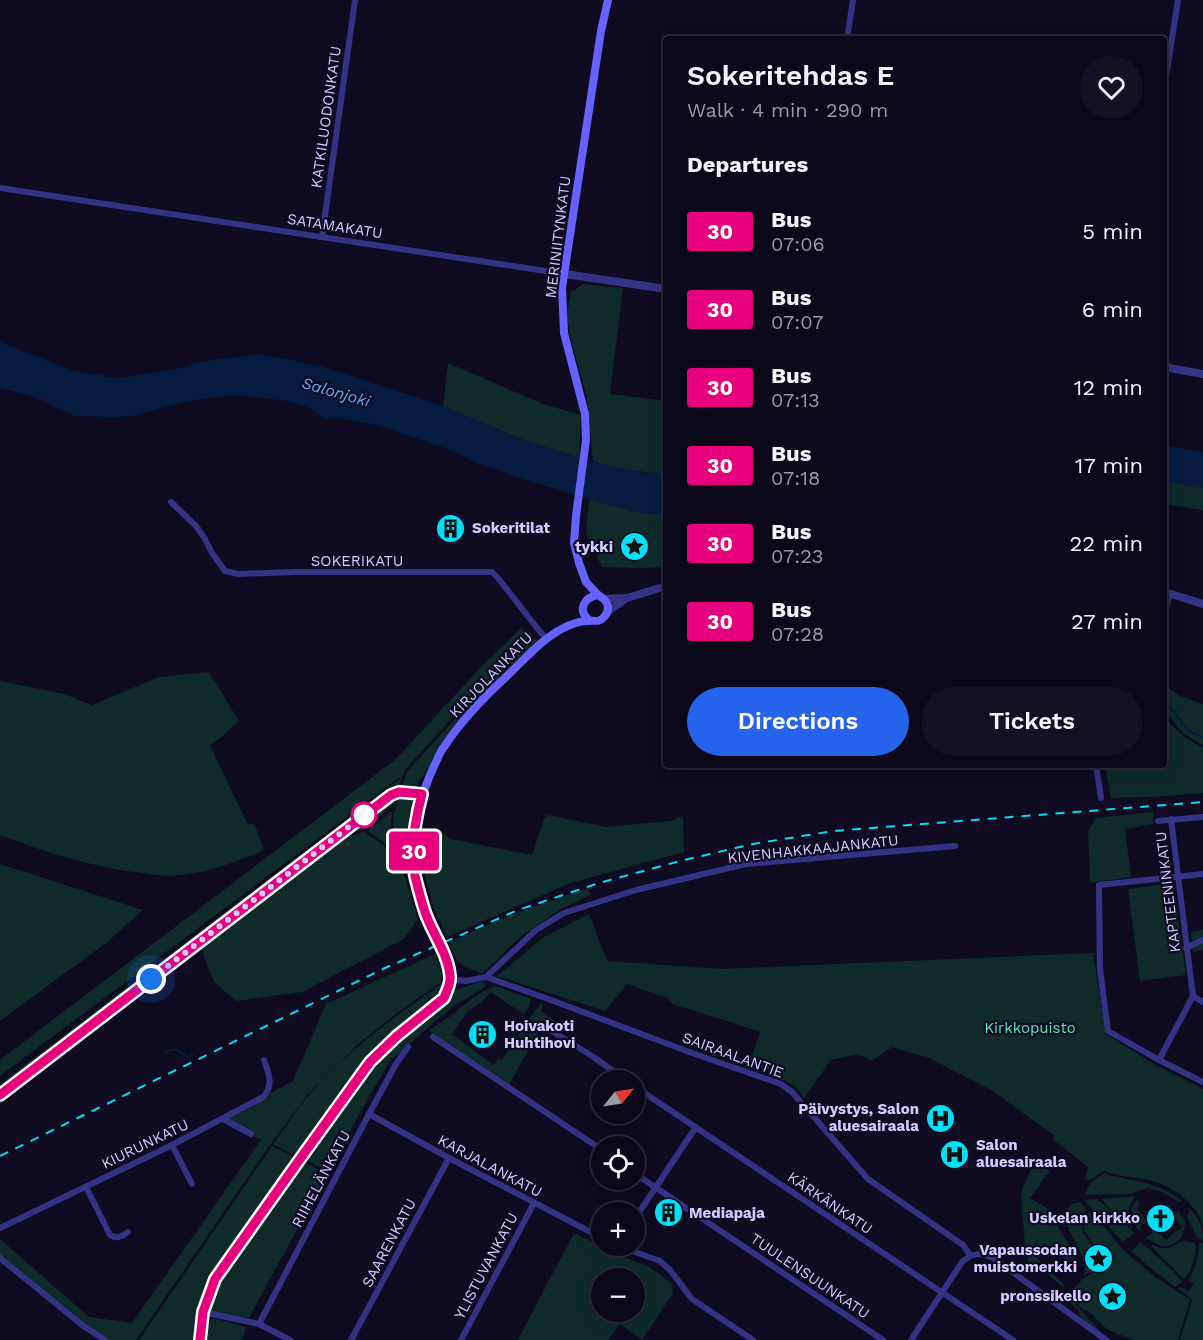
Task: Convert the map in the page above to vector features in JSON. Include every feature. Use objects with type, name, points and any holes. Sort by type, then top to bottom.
[{"type":"main road","name":"MERINIITYNKATU","points":[[584,605],[586,582],[574,543],[586,440],[585,414],[564,333],[562,288],[601,31],[608,0]]},
{"type":"main road","name":"MERINIITYNKATU","points":[[586,582],[602,597]]},
{"type":"main road","points":[[591,596],[602,597],[608,605],[608,611],[600,620],[594,622],[589,620],[584,616],[584,605],[591,596]]},
{"type":"main road","name":"KIRJOLANKATU","points":[[571,624],[584,605]]},
{"type":"main road","name":"KIRJOLANKATU","points":[[451,979],[415,874],[414,834],[426,782],[442,749],[497,684],[547,638],[571,624],[589,620]]},
{"type":"main road","points":[[200,1340],[203,1312],[215,1279],[370,1062],[397,1036],[444,998],[451,979]]},
{"type":"street","name":"KATKILUODONKATU","points":[[322,237],[355,0]]},
{"type":"street","points":[[847,36],[853,0]]},
{"type":"street","points":[[1167,71],[1178,0]]},
{"type":"street","name":"SATAMAKATU","points":[[0,188],[663,289]]},
{"type":"street","points":[[1167,368],[1203,374]]},
{"type":"street","name":"SOKERIKATU","points":[[171,502],[196,526],[225,571],[238,574],[492,572],[547,638]]},
{"type":"street","points":[[608,611],[627,598],[663,587]]},
{"type":"street","points":[[1167,593],[1203,604]]},
{"type":"street","points":[[602,597],[627,598]]},
{"type":"street","points":[[1096,768],[1101,798]]},
{"type":"street","points":[[0,1095],[391,795],[399,792],[422,794]]},
{"type":"street","points":[[1158,821],[1203,817]]},
{"type":"street","name":"KAPTEENINKATU","points":[[1171,819],[1193,996]]},
{"type":"street","name":"KIVENHAKKAAJANKATU","points":[[486,977],[536,930],[564,913],[636,890],[746,864],[955,846]]},
{"type":"street","points":[[1203,874],[1099,885],[1101,980],[1108,1031],[1203,1082]]},
{"type":"street","points":[[1186,948],[1203,940]]},
{"type":"street","points":[[451,979],[466,981],[486,977]]},
{"type":"street","name":"SAIRAALANTIE","points":[[486,977],[781,1084],[792,1092],[868,1179],[963,1245],[970,1256]]},
{"type":"street","points":[[1159,1060],[1193,996],[1203,1002]]},
{"type":"street","points":[[547,1028],[612,1070]]},
{"type":"street","points":[[433,1037],[591,1143]]},
{"type":"street","name":"RIIHELÄNKATU","points":[[259,1324],[369,1114],[396,1064],[408,1047]]},
{"type":"street","name":"KIURUNKATU","points":[[0,1228],[172,1145],[263,1097],[269,1090],[270,1082],[264,1060]]},
{"type":"street","name":"KÄRKÄNKATU","points":[[645,1093],[1013,1340]]},
{"type":"street","name":"KARJALANKATU","points":[[369,1114],[591,1232]]},
{"type":"street","points":[[223,1119],[251,1134]]},
{"type":"street","points":[[645,1204],[696,1127]]},
{"type":"street","points":[[172,1145],[192,1184]]},
{"type":"street","name":"SAARENKATU","points":[[351,1340],[449,1158]]},
{"type":"street","name":"TUULENSUUNKATU","points":[[645,1180],[883,1340]]},
{"type":"street","points":[[86,1187],[110,1234],[115,1238],[120,1238],[128,1232]]},
{"type":"street","name":"YLISTUVANKATU","points":[[460,1340],[534,1203]]},
{"type":"street","points":[[911,1340],[962,1262],[978,1254],[993,1258],[1106,1340]]},
{"type":"street","points":[[645,1255],[665,1265],[692,1299],[753,1340]]},
{"type":"street","points":[[0,1258],[82,1325],[105,1340]]},
{"type":"street","points":[[203,1312],[259,1324],[290,1340]]},
{"type":"green space","points":[[583,284],[623,288],[610,394],[663,401],[663,474],[629,470],[593,461],[587,397],[571,341],[567,314],[571,292]]},
{"type":"green space","points":[[448,363],[543,404],[581,415],[579,458],[526,441],[443,406]]},
{"type":"green space","points":[[1167,481],[1203,488],[1203,510],[1167,504]]},
{"type":"green space","points":[[589,499],[633,511],[663,515],[663,567],[602,567],[586,533]]},
{"type":"green space","points":[[521,628],[533,637],[489,677],[405,770],[403,776],[0,1076],[0,1060],[396,759],[480,668]]},
{"type":"green space","points":[[535,638],[544,645],[497,683],[492,678]]},
{"type":"green space","points":[[209,672],[239,721],[210,745],[248,825],[254,823],[264,850],[206,870],[167,876],[125,871],[88,863],[0,835],[0,681],[64,694],[92,705],[159,677]]},
{"type":"green space","points":[[490,680],[495,685],[451,737],[419,781],[416,792],[400,791],[407,772]]},
{"type":"green space","points":[[1167,686],[1179,696],[1203,704],[1203,745],[1185,735],[1167,714]]},
{"type":"green space","points":[[1167,721],[1183,736],[1203,748],[1203,793],[1111,798],[1106,768],[1167,768]]},
{"type":"green space","points":[[402,778],[397,791],[0,1091],[0,1084]]},
{"type":"green space","points":[[398,793],[394,804],[364,830],[348,830]]},
{"type":"green space","points":[[400,793],[414,795],[406,834],[412,881],[400,854],[394,832],[393,818]]},
{"type":"green space","points":[[393,810],[391,829],[400,859],[368,831]]},
{"type":"green space","points":[[1153,812],[1154,824],[1125,829],[1131,877],[1090,883],[1088,831],[1096,818]]},
{"type":"green space","points":[[548,815],[606,827],[670,821],[683,816],[684,852],[570,883],[447,937],[434,909],[424,872],[426,837],[434,829],[451,839],[532,855],[544,819]]},
{"type":"green space","points":[[364,832],[381,843],[400,861],[418,919],[404,939],[302,992],[236,1001],[214,982],[200,946],[300,868],[344,837]]},
{"type":"green space","points":[[0,864],[143,910],[106,943],[0,1021]]},
{"type":"green space","points":[[1174,883],[1186,975],[1140,981],[1128,889]]},
{"type":"green space","points":[[588,888],[591,895],[561,909],[520,937],[482,974],[461,964],[455,956],[449,942],[508,916]]},
{"type":"green space","name":"Kirkkopuisto","points":[[589,914],[607,961],[722,969],[1093,953],[1106,1034],[1159,1067],[1203,1089],[1203,1226],[1196,1211],[1185,1199],[1156,1182],[1104,1171],[1090,1180],[1084,1179],[1089,1168],[1052,1140],[1055,1136],[991,1090],[929,1058],[892,1047],[871,1061],[858,1054],[831,1060],[804,1098],[796,1087],[770,1072],[748,1064],[761,1032],[673,1004],[667,998],[627,984],[605,1011],[497,976],[544,937]]},
{"type":"green space","points":[[1203,930],[1203,950],[1193,952],[1191,932]]},
{"type":"green space","points":[[435,954],[442,974],[441,982],[357,1045],[308,1094],[270,1145],[136,1340],[106,1340],[0,1256],[0,1239],[89,1317],[132,1323],[261,1140],[221,1119],[293,1081],[326,1004]]},
{"type":"green space","points":[[445,976],[446,988],[434,1005],[427,995],[442,983]]},
{"type":"green space","points":[[482,981],[486,986],[441,1017],[435,1007],[456,990]]},
{"type":"green space","points":[[496,986],[531,999],[529,1008],[523,1014],[491,992],[483,1001],[468,1011],[452,1034],[494,1065],[498,1059],[502,1060],[542,1003],[541,1011],[567,1029],[565,1032],[546,1019],[509,1085],[429,1030],[479,994]]},
{"type":"green space","points":[[426,995],[433,1006],[395,1036],[299,1157],[273,1144],[304,1101],[335,1067],[379,1029]]},
{"type":"green space","points":[[434,1008],[440,1017],[389,1062],[327,1171],[302,1158],[371,1062]]},
{"type":"green space","points":[[272,1146],[297,1159],[214,1278],[197,1340],[139,1340]]},
{"type":"green space","points":[[300,1160],[327,1174],[248,1320],[206,1311],[216,1279]]},
{"type":"green space","points":[[1033,1163],[1050,1171],[1030,1198],[1055,1213],[1060,1229],[1076,1257],[1078,1273],[1051,1245],[1041,1252],[1025,1246],[1021,1194]]},
{"type":"green space","points":[[1105,1173],[1158,1187],[1182,1201],[1179,1202],[1160,1191],[1148,1188],[1130,1194],[1086,1195],[1086,1191],[1095,1179]]},
{"type":"green space","points":[[1135,1196],[1128,1212],[1133,1229],[1102,1199]]},
{"type":"green space","points":[[1097,1199],[1134,1233],[1123,1242],[1084,1200]]},
{"type":"green space","points":[[1137,1199],[1140,1203],[1137,1209],[1147,1221],[1139,1231],[1132,1215],[1132,1208]]},
{"type":"green space","points":[[1080,1202],[1086,1209],[1082,1223],[1083,1232],[1103,1264],[1084,1276],[1083,1258],[1065,1220],[1065,1211],[1072,1204]]},
{"type":"green space","points":[[1190,1209],[1200,1223],[1203,1240],[1198,1239],[1187,1218]]},
{"type":"green space","points":[[1178,1211],[1185,1221],[1184,1230],[1174,1244],[1162,1246],[1146,1238],[1156,1230],[1166,1240],[1182,1227],[1173,1216]]},
{"type":"green space","points":[[1089,1212],[1124,1251],[1154,1276],[1190,1300],[1178,1340],[1133,1340],[1108,1330],[1087,1310],[1084,1311],[1067,1293],[1082,1279],[1106,1265],[1085,1231],[1084,1225]]},
{"type":"green space","points":[[574,1233],[591,1242],[591,1256],[622,1256],[649,1267],[672,1284],[673,1293],[642,1340],[620,1324],[608,1340],[518,1340]]},
{"type":"green space","points":[[1182,1241],[1195,1243],[1193,1262],[1184,1279],[1152,1247],[1153,1245],[1168,1248]]},
{"type":"green space","points":[[1141,1242],[1182,1282],[1175,1287],[1131,1251]]},
{"type":"green space","points":[[1199,1243],[1203,1243],[1203,1340],[1180,1340],[1192,1300],[1178,1289],[1181,1287],[1189,1291],[1194,1283],[1188,1280],[1196,1263]]},
{"type":"green space","points":[[1026,1250],[1040,1254],[1037,1258],[1065,1286],[1064,1288],[1046,1273],[1029,1267]]},
{"type":"green space","points":[[1067,1295],[1099,1332],[1080,1318],[1079,1310],[1065,1298]]},
{"type":"green space","points":[[212,1319],[246,1327],[242,1340],[205,1340],[206,1323]]},
{"type":"water","name":"Salonjoki","points":[[0,342],[75,371],[116,378],[177,369],[198,362],[259,354],[324,367],[443,406],[526,441],[566,454],[605,465],[663,474],[663,515],[633,511],[598,502],[516,477],[472,461],[450,450],[380,426],[337,418],[325,419],[309,408],[288,401],[244,396],[216,397],[185,402],[132,416],[74,416],[35,397],[0,388]]},
{"type":"water","points":[[1167,446],[1203,452],[1203,488],[1167,481]]},
{"type":"waterway","points":[[1167,704],[1189,731],[1203,737]]},
{"type":"waterway","points":[[164,1052],[175,1049],[188,1057],[193,1055]]},
{"type":"railway","points":[[0,1156],[385,968],[518,910],[599,883],[753,844],[833,831],[1203,802]]},
{"type":"bus line","name":"30","points":[[0,1095],[391,795],[399,792],[422,794],[414,834],[415,874],[425,912],[448,966],[451,979],[447,991],[444,998],[397,1036],[370,1062],[215,1279],[203,1312],[200,1340]]},
{"type":"place","name":"Sokeritilat","points":[[451,528]]},
{"type":"place","name":"tykki","points":[[634,547]]},
{"type":"place","name":"Hoivakoti Huhtihovi","points":[[483,1035]]},
{"type":"place","name":"Päivystys, Salon aluesairaala","points":[[940,1118]]},
{"type":"place","name":"Salon aluesairaala","points":[[955,1154]]},
{"type":"place","name":"Mediapaja","points":[[668,1213]]},
{"type":"place","name":"Uskelan kirkko","points":[[1161,1218]]},
{"type":"place","name":"Vapaussodan muistomerkki","points":[[1098,1259]]},
{"type":"place","name":"pronssikello","points":[[1112,1296]]},
{"type":"route","points":[[151,979],[372,809],[364,815]]}]
